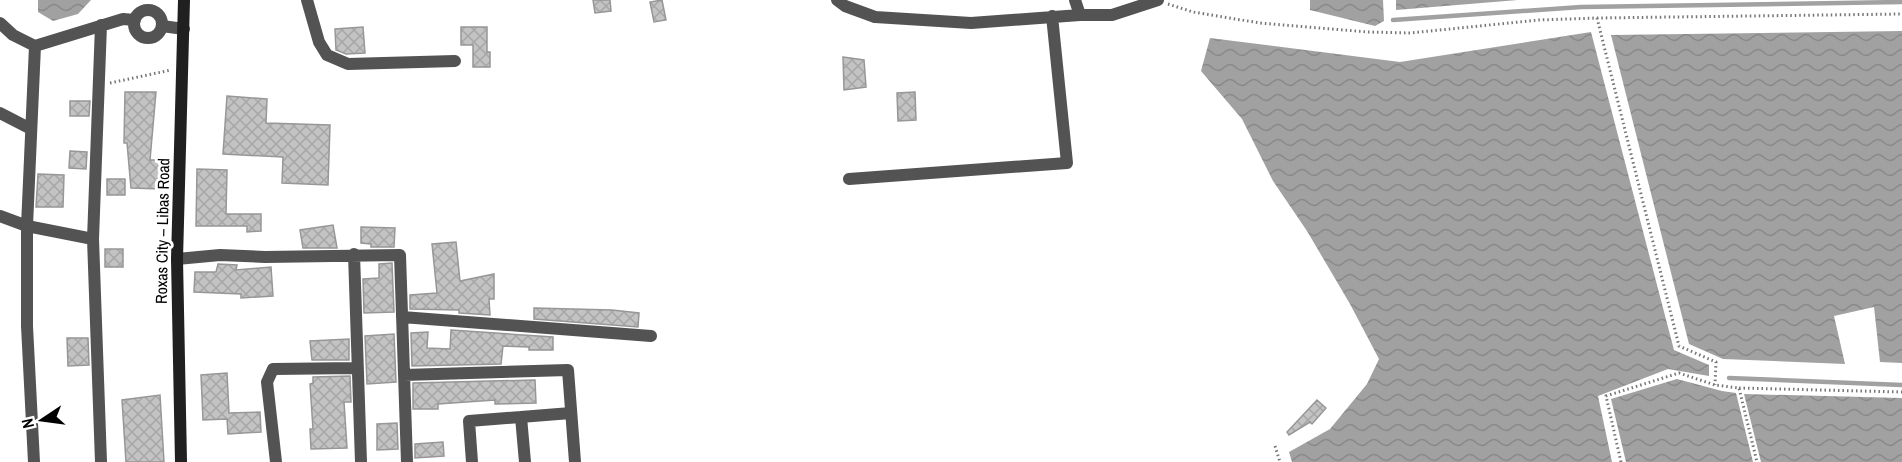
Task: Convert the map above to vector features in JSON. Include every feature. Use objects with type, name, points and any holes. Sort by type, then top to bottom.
[{"type":"main road","name":"Roxas City – Libas Road","points":[[181,462],[177,259],[184,0]]},
{"type":"street","points":[[307,0],[319,42],[327,56],[348,64],[455,61]]},
{"type":"street","points":[[837,0],[846,6],[875,17],[970,23],[1052,16],[1112,15],[1158,0]]},
{"type":"street","points":[[1075,0],[1080,15]]},
{"type":"street","points":[[142,11],[153,11],[160,17],[162,26],[157,35],[146,38],[136,31],[135,20],[142,11]]},
{"type":"street","points":[[849,179],[1067,163],[1052,16]]},
{"type":"street","points":[[0,23],[13,35],[35,46],[123,19],[135,20]]},
{"type":"street","points":[[100,462],[93,239],[101,25]]},
{"type":"street","points":[[162,26],[184,29]]},
{"type":"street","points":[[34,462],[27,326],[27,226],[35,46]]},
{"type":"street","points":[[0,114],[31,129]]},
{"type":"street","points":[[0,216],[27,226],[93,239]]},
{"type":"street","points":[[354,254],[356,368],[361,462]]},
{"type":"street","points":[[177,259],[220,255],[400,255],[407,462]]},
{"type":"street","points":[[402,317],[651,336]]},
{"type":"street","points":[[276,462],[267,382],[273,369],[356,368]]},
{"type":"street","points":[[404,375],[568,370],[575,462]]},
{"type":"street","points":[[472,462],[469,421],[571,413]]},
{"type":"street","points":[[521,417],[525,462]]},
{"type":"path","points":[[1158,0],[1193,12],[1249,21],[1368,32],[1410,33],[1539,20],[1902,14]]},
{"type":"path","points":[[1597,18],[1680,346],[1716,362],[1715,385]]},
{"type":"path","points":[[100,85],[182,67]]},
{"type":"path","points":[[1621,462],[1606,396],[1679,373],[1715,385],[1739,388],[1902,392]]},
{"type":"path","points":[[1739,388],[1757,462]]},
{"type":"path","points":[[1275,446],[1280,462]]},
{"type":"water","points":[[38,0],[91,0],[78,14],[53,21],[38,12]]},
{"type":"water","points":[[1310,0],[1383,0],[1384,21],[1375,26],[1310,10]]},
{"type":"water","points":[[1396,0],[1518,0],[1396,10]]},
{"type":"water","points":[[1902,31],[1902,363],[1880,362],[1874,307],[1834,316],[1845,364],[1723,359],[1689,344],[1611,35]]},
{"type":"water","points":[[1591,32],[1674,350],[1709,365],[1709,376],[1668,369],[1598,396],[1612,462],[1292,462],[1289,452],[1330,429],[1367,384],[1379,359],[1307,231],[1273,181],[1242,119],[1201,71],[1210,38],[1400,62]]},
{"type":"water","points":[[1677,379],[1736,393],[1753,462],[1626,462],[1611,399]]},
{"type":"water","points":[[1744,394],[1902,398],[1902,462],[1761,462]]},
{"type":"building","points":[[593,0],[610,0],[611,11],[595,13]]},
{"type":"building","points":[[662,0],[666,20],[654,22],[650,2]]},
{"type":"building","points":[[363,27],[365,53],[346,54],[336,50],[335,29]]},
{"type":"building","points":[[461,27],[487,27],[487,52],[490,52],[490,67],[473,67],[473,45],[461,45]]},
{"type":"building","points":[[843,57],[864,60],[866,87],[844,90]]},
{"type":"building","points":[[125,92],[156,92],[150,160],[163,160],[160,189],[131,188],[127,143],[124,143]]},
{"type":"building","points":[[915,92],[916,120],[898,121],[897,93]]},
{"type":"building","points":[[227,96],[267,99],[266,123],[330,125],[328,185],[282,183],[283,157],[223,154]]},
{"type":"building","points":[[70,101],[90,101],[89,116],[70,116]]},
{"type":"building","points":[[70,151],[87,152],[86,169],[69,168]]},
{"type":"building","points":[[197,169],[227,170],[226,214],[261,214],[261,231],[247,232],[247,226],[196,226]]},
{"type":"building","points":[[38,174],[64,175],[63,207],[36,207]]},
{"type":"building","points":[[107,179],[125,179],[125,195],[107,195]]},
{"type":"building","points":[[333,225],[337,248],[303,248],[300,230]]},
{"type":"building","points":[[361,227],[395,228],[394,247],[371,247],[371,244],[361,243]]},
{"type":"building","points":[[456,242],[460,281],[494,274],[494,299],[489,299],[490,315],[459,313],[459,310],[410,309],[410,295],[437,293],[432,244]]},
{"type":"building","points":[[105,249],[123,249],[123,267],[105,267]]},
{"type":"building","points":[[392,263],[394,312],[364,313],[363,279],[379,278],[379,264]]},
{"type":"building","points":[[218,264],[237,265],[236,270],[271,267],[273,296],[241,298],[241,294],[194,292],[195,272],[216,272]]},
{"type":"building","points":[[534,308],[639,313],[638,327],[534,319]]},
{"type":"building","points":[[451,330],[553,337],[553,350],[529,350],[529,347],[503,346],[501,364],[412,366],[411,333],[428,332],[427,348],[450,349]]},
{"type":"building","points":[[394,334],[396,382],[367,384],[365,336]]},
{"type":"building","points":[[67,338],[88,338],[89,365],[68,366]]},
{"type":"building","points":[[349,339],[349,360],[312,360],[310,341]]},
{"type":"building","points":[[227,373],[229,413],[260,412],[261,432],[228,434],[227,419],[203,420],[201,375]]},
{"type":"building","points":[[350,376],[351,402],[344,402],[347,448],[311,449],[310,429],[313,429],[310,384],[313,383],[313,377]]},
{"type":"building","points":[[535,380],[536,403],[495,404],[495,400],[438,404],[438,409],[413,409],[413,383]]},
{"type":"building","points":[[160,395],[164,462],[126,462],[122,400]]},
{"type":"building","points":[[1317,400],[1326,408],[1312,424],[1310,422],[1289,435],[1287,432]]},
{"type":"building","points":[[397,423],[398,449],[377,450],[377,424]]},
{"type":"building","points":[[443,442],[444,456],[415,458],[415,444]]},
{"type":"waterway","points":[[1393,20],[1581,7],[1902,2]]},
{"type":"waterway","points":[[1729,378],[1902,385]]}]
